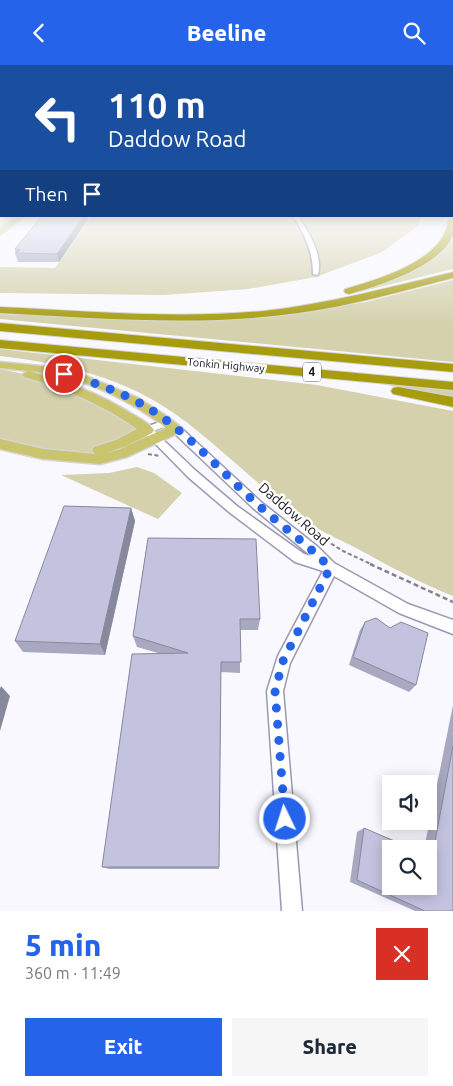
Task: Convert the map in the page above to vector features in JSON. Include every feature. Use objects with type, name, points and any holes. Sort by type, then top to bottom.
[{"type":"highway","points":[[201,317],[333,295],[386,279],[419,263],[439,246]]},
{"type":"highway","points":[[0,310],[201,317],[257,315],[328,306],[453,275]]},
{"type":"highway","name":"Tonkin Highway","points":[[0,327],[453,367]]},
{"type":"highway","name":"Tonkin Highway","points":[[0,343],[170,361],[453,386]]},
{"type":"highway","points":[[170,361],[368,385],[453,402]]},
{"type":"main road","name":"Daddow Road","points":[[0,365],[52,370],[77,377],[145,406],[172,425]]},
{"type":"main road","name":"Daddow Road","points":[[0,369],[38,377],[69,387],[108,405],[151,434]]},
{"type":"main road","points":[[0,444],[42,454],[100,459],[122,454],[151,434],[172,425]]},
{"type":"street","points":[[311,246],[317,264],[316,274]]},
{"type":"street","name":"Daddow Road","points":[[172,425],[257,505],[314,551],[330,568]]},
{"type":"street","name":"Daddow Road","points":[[151,434],[192,474],[233,509],[300,558],[330,568]]},
{"type":"street","points":[[292,911],[275,691],[283,661],[330,568],[404,609],[453,627]]},
{"type":"path","points":[[141,455],[161,456]]},
{"type":"path","points":[[294,520],[343,551],[453,602]]},
{"type":"shaded area","points":[[70,246],[390,246],[382,252],[316,277],[248,289],[164,295],[0,293],[0,267],[55,268]]},
{"type":"shaded area","points":[[439,246],[453,246],[453,269],[359,292],[356,290],[375,284],[434,253]]},
{"type":"shaded area","points":[[453,280],[453,362],[0,319],[0,314],[239,318],[280,315],[366,302]]},
{"type":"shaded area","points":[[0,349],[317,385],[453,411],[453,596],[405,574],[314,526],[279,500],[195,429],[158,403],[115,382],[93,374],[47,363],[0,356]]},
{"type":"shaded area","points":[[0,369],[38,377],[69,387],[147,430],[121,443],[77,457],[0,444]]},
{"type":"shaded area","points":[[367,381],[453,390],[453,398]]},
{"type":"shaded area","points":[[137,467],[154,473],[182,493],[158,519],[61,475],[109,473]]},
{"type":"building","points":[[17,246],[62,246],[57,254],[15,253],[20,250],[15,249]]},
{"type":"building","points":[[64,506],[131,508],[100,644],[15,641]]},
{"type":"building","points":[[148,538],[256,539],[260,619],[240,619],[241,662],[221,662],[219,867],[102,867],[132,654],[188,653],[133,636]]},
{"type":"building","points":[[376,618],[390,628],[401,622],[428,633],[416,685],[353,657],[365,622]]},
{"type":"building","points":[[453,746],[453,911],[425,911],[390,895],[437,895],[437,840],[435,840]]},
{"type":"building","points":[[364,828],[392,840],[382,840],[382,891],[357,880]]},
{"type":"route","points":[[64,374],[77,377],[120,394],[145,406],[168,422],[257,505],[314,551],[330,568],[283,661],[275,691],[285,819]]}]
